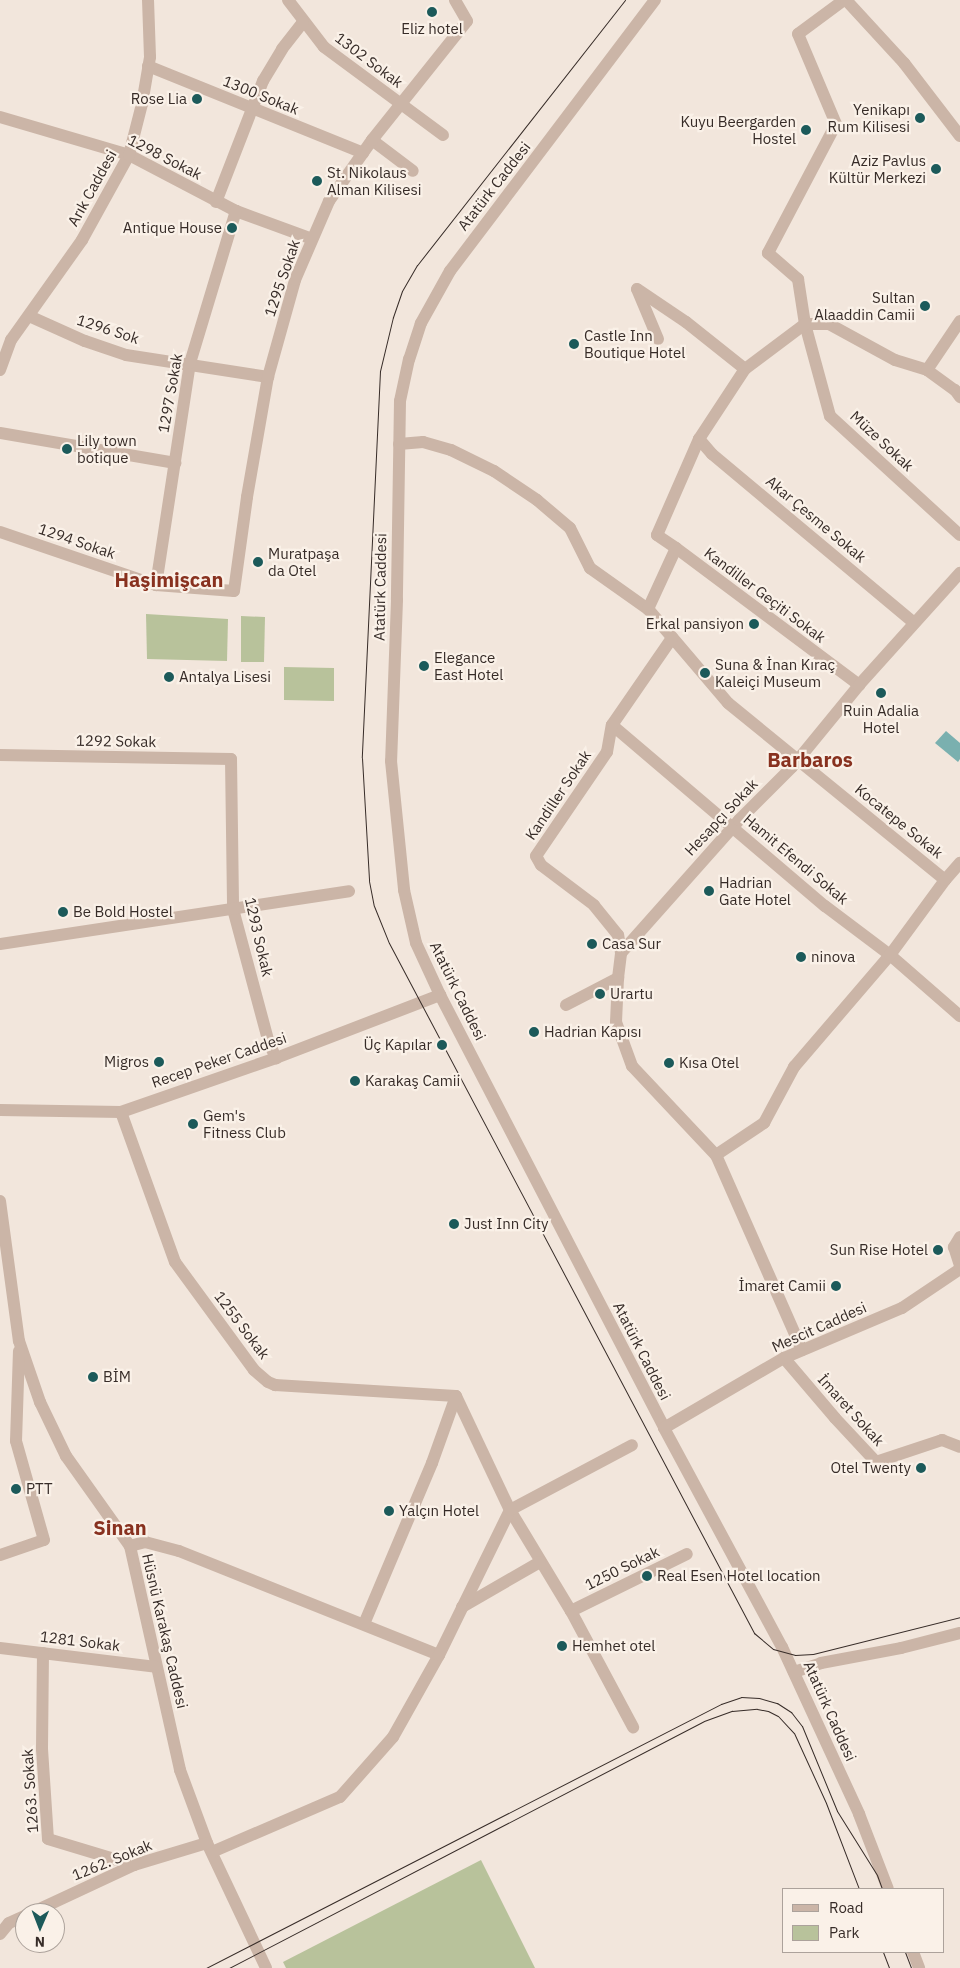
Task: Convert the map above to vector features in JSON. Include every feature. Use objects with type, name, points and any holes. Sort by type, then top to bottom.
[{"type":"street","name":"Arık Caddesi","points":[[0,370],[11,340],[82,240],[129,155],[148,66],[148,0]]},
{"type":"street","name":"1302 Sokak","points":[[288,0],[324,47],[341,62],[443,134]]},
{"type":"street","name":"1295 Sokak","points":[[234,591],[247,497],[268,376],[295,280],[329,201],[372,140],[467,21],[455,0]]},
{"type":"street","name":"Atatürk Caddesi","points":[[655,0],[468,246],[437,292],[421,323],[409,359],[400,402],[397,600],[391,761],[404,890],[416,942],[440,995],[664,1428],[794,1672],[859,1814],[888,1888]]},
{"type":"street","points":[[850,1],[904,63],[960,136]]},
{"type":"street","name":"Müze Sokak","points":[[850,1],[798,34],[836,124],[768,253],[798,279],[805,324],[830,416],[960,535]]},
{"type":"street","points":[[216,202],[263,81],[282,49],[303,22]]},
{"type":"street","name":"1300 Sokak","points":[[148,66],[363,153]]},
{"type":"street","name":"1298 Sokak","points":[[0,117],[129,155],[236,212],[312,238]]},
{"type":"street","points":[[372,140],[413,171]]},
{"type":"street","name":"1297 Sokak","points":[[156,585],[190,364],[236,212]]},
{"type":"street","points":[[658,339],[637,289],[686,322],[745,369]]},
{"type":"street","name":"1296 Sok","points":[[29,316],[126,355],[268,376]]},
{"type":"street","points":[[927,370],[960,321]]},
{"type":"street","points":[[699,438],[745,369],[805,324],[828,324],[895,360],[927,370],[955,390],[960,397]]},
{"type":"street","points":[[0,433],[175,463]]},
{"type":"street","name":"Kandiller Geçiti Sokak","points":[[699,438],[657,536],[676,548],[859,685]]},
{"type":"street","name":"Akar Çesme Sokak","points":[[699,438],[712,454],[914,623]]},
{"type":"street","name":"Kocatepe Sokak","points":[[399,444],[423,442],[451,450],[494,471],[522,490],[570,528],[590,568],[648,609],[728,703],[945,880]]},
{"type":"street","name":"1294 Sokak","points":[[0,532],[156,585],[234,591]]},
{"type":"street","points":[[648,609],[676,548]]},
{"type":"street","name":"Hesapçı Sokak","points":[[621,953],[733,827],[797,759],[859,685],[960,573]]},
{"type":"street","name":"Kandiller Sokak","points":[[621,953],[618,935],[594,905],[541,865],[536,856],[607,752],[612,726],[672,638]]},
{"type":"street","name":"Hamit Efendi Sokak","points":[[612,726],[825,906],[890,955],[960,1016]]},
{"type":"street","name":"1292 Sokak","points":[[0,755],[231,759]]},
{"type":"street","name":"1293 Sokak","points":[[231,759],[233,909],[269,1043],[276,1058]]},
{"type":"street","points":[[716,1155],[764,1122],[794,1067],[890,955],[945,880],[960,863]]},
{"type":"street","points":[[0,944],[349,891]]},
{"type":"street","points":[[621,953],[616,1022],[632,1066],[716,1155],[802,1350]]},
{"type":"street","points":[[566,1005],[618,978]]},
{"type":"street","name":"Recep Peker Caddesi","points":[[0,1110],[121,1112],[276,1058],[440,995]]},
{"type":"street","name":"1255 Sokak","points":[[121,1112],[174,1262],[254,1370],[268,1382],[275,1385],[456,1396]]},
{"type":"street","name":"Hüsnü Karakaş Caddesi","points":[[0,1201],[3,1243],[19,1341],[40,1402],[66,1456],[130,1546],[180,1770],[210,1848],[266,1968]]},
{"type":"street","name":"Mescit Caddesi","points":[[664,1428],[784,1358],[902,1308],[960,1268],[954,1246],[960,1237]]},
{"type":"street","points":[[0,1555],[44,1540],[16,1441],[19,1341]]},
{"type":"street","name":"İmaret Sokak","points":[[784,1358],[834,1418],[876,1462],[942,1440],[960,1447]]},
{"type":"street","points":[[456,1396],[510,1510],[571,1611],[633,1727]]},
{"type":"street","points":[[364,1624],[432,1463],[456,1396]]},
{"type":"street","points":[[510,1510],[632,1444]]},
{"type":"street","name":"1262. Sokak","points":[[52,1903],[134,1865],[210,1848],[340,1797],[393,1737],[439,1655],[510,1510]]},
{"type":"street","points":[[130,1546],[145,1542],[179,1551],[439,1655]]},
{"type":"street","name":"1250 Sokak","points":[[571,1611],[688,1554]]},
{"type":"street","points":[[462,1607],[540,1562]]},
{"type":"street","points":[[794,1672],[821,1663],[901,1648],[960,1633]]},
{"type":"street","name":"1281 Sokak","points":[[0,1648],[156,1667]]},
{"type":"street","name":"1263. Sokak","points":[[44,1653],[42,1749],[48,1839],[134,1865]]},
{"type":"street","points":[[0,1934],[9,1923],[15,1920]]},
{"type":"street","points":[[913,1953],[919,1968]]},
{"type":"green space","points":[[146,614],[228,619],[227,661],[147,659]]},
{"type":"green space","points":[[241,616],[265,617],[264,662],[241,662]]},
{"type":"green space","points":[[284,667],[334,668],[334,701],[284,700]]},
{"type":"green space","points":[[481,1860],[535,1968],[286,1968],[283,1962]]},
{"type":"water","points":[[946,731],[960,743],[960,759],[958,762],[935,743]]},
{"type":"tram line","points":[[625,0],[417,265],[402,291],[393,317],[380,371],[362,758],[369,881],[374,906],[389,943],[754,1633],[773,1649],[795,1655],[813,1654],[960,1617]]},
{"type":"tram line","points":[[206,1968],[721,1704],[741,1697],[759,1698],[777,1703],[791,1712],[802,1726],[837,1811],[877,1875],[882,1888]]},
{"type":"tram line","points":[[229,1968],[704,1721],[732,1711],[757,1709],[768,1711],[778,1716],[794,1733],[826,1803],[859,1888]]},
{"type":"tram line","points":[[883,1953],[889,1968]]},
{"type":"tram line","points":[[905,1953],[911,1968]]},
{"type":"place","name":"Eliz hotel","points":[[432,12]]},
{"type":"place","name":"Rose Lia","points":[[197,99]]},
{"type":"place","name":"Yenikapı Rum Kilisesi","points":[[920,118]]},
{"type":"place","name":"Kuyu Beergarden Hostel","points":[[806,130]]},
{"type":"place","name":"Aziz Pavlus Kültür Merkezi","points":[[936,169]]},
{"type":"place","name":"St. Nikolaus Alman Kilisesi","points":[[317,181]]},
{"type":"place","name":"Antique House","points":[[232,228]]},
{"type":"place","name":"Sultan Alaaddin Camii","points":[[925,306]]},
{"type":"place","name":"Castle Inn Boutique Hotel","points":[[574,344]]},
{"type":"place","name":"Lily town botique","points":[[67,449]]},
{"type":"place","name":"Muratpaşa da Otel","points":[[258,562]]},
{"type":"place","name":"Erkal pansiyon","points":[[754,624]]},
{"type":"place","name":"Elegance East Hotel","points":[[424,666]]},
{"type":"place","name":"Suna & İnan Kıraç Kaleiçi Museum","points":[[705,673]]},
{"type":"place","name":"Antalya Lisesi","points":[[169,677]]},
{"type":"place","name":"Ruin Adalia Hotel","points":[[881,693]]},
{"type":"place","name":"Hadrian Gate Hotel","points":[[709,891]]},
{"type":"place","name":"Be Bold Hostel","points":[[63,912]]},
{"type":"place","name":"Casa Sur","points":[[592,944]]},
{"type":"place","name":"ninova","points":[[801,957]]},
{"type":"place","name":"Urartu","points":[[600,994]]},
{"type":"place","name":"Hadrian Kapısı","points":[[534,1032]]},
{"type":"place","name":"Üç Kapılar","points":[[442,1045]]},
{"type":"place","name":"Migros","points":[[159,1062]]},
{"type":"place","name":"Kısa Otel","points":[[669,1063]]},
{"type":"place","name":"Karakaş Camii","points":[[355,1081]]},
{"type":"place","name":"Gem's Fitness Club","points":[[193,1124]]},
{"type":"place","name":"Just Inn City","points":[[454,1224]]},
{"type":"place","name":"Sun Rise Hotel","points":[[938,1250]]},
{"type":"place","name":"İmaret Camii","points":[[836,1286]]},
{"type":"place","name":"BİM","points":[[93,1377]]},
{"type":"place","name":"Otel Twenty","points":[[921,1468]]},
{"type":"place","name":"PTT","points":[[16,1489]]},
{"type":"place","name":"Yalçın Hotel","points":[[389,1511]]},
{"type":"place","name":"Real Esen Hotel location","points":[[647,1576]]},
{"type":"place","name":"Hemhet otel","points":[[562,1646]]},
{"type":"district","name":"Haşimişcan","points":[[169,579]]},
{"type":"district","name":"Barbaros","points":[[810,759]]},
{"type":"district","name":"Sinan","points":[[120,1527]]}]
